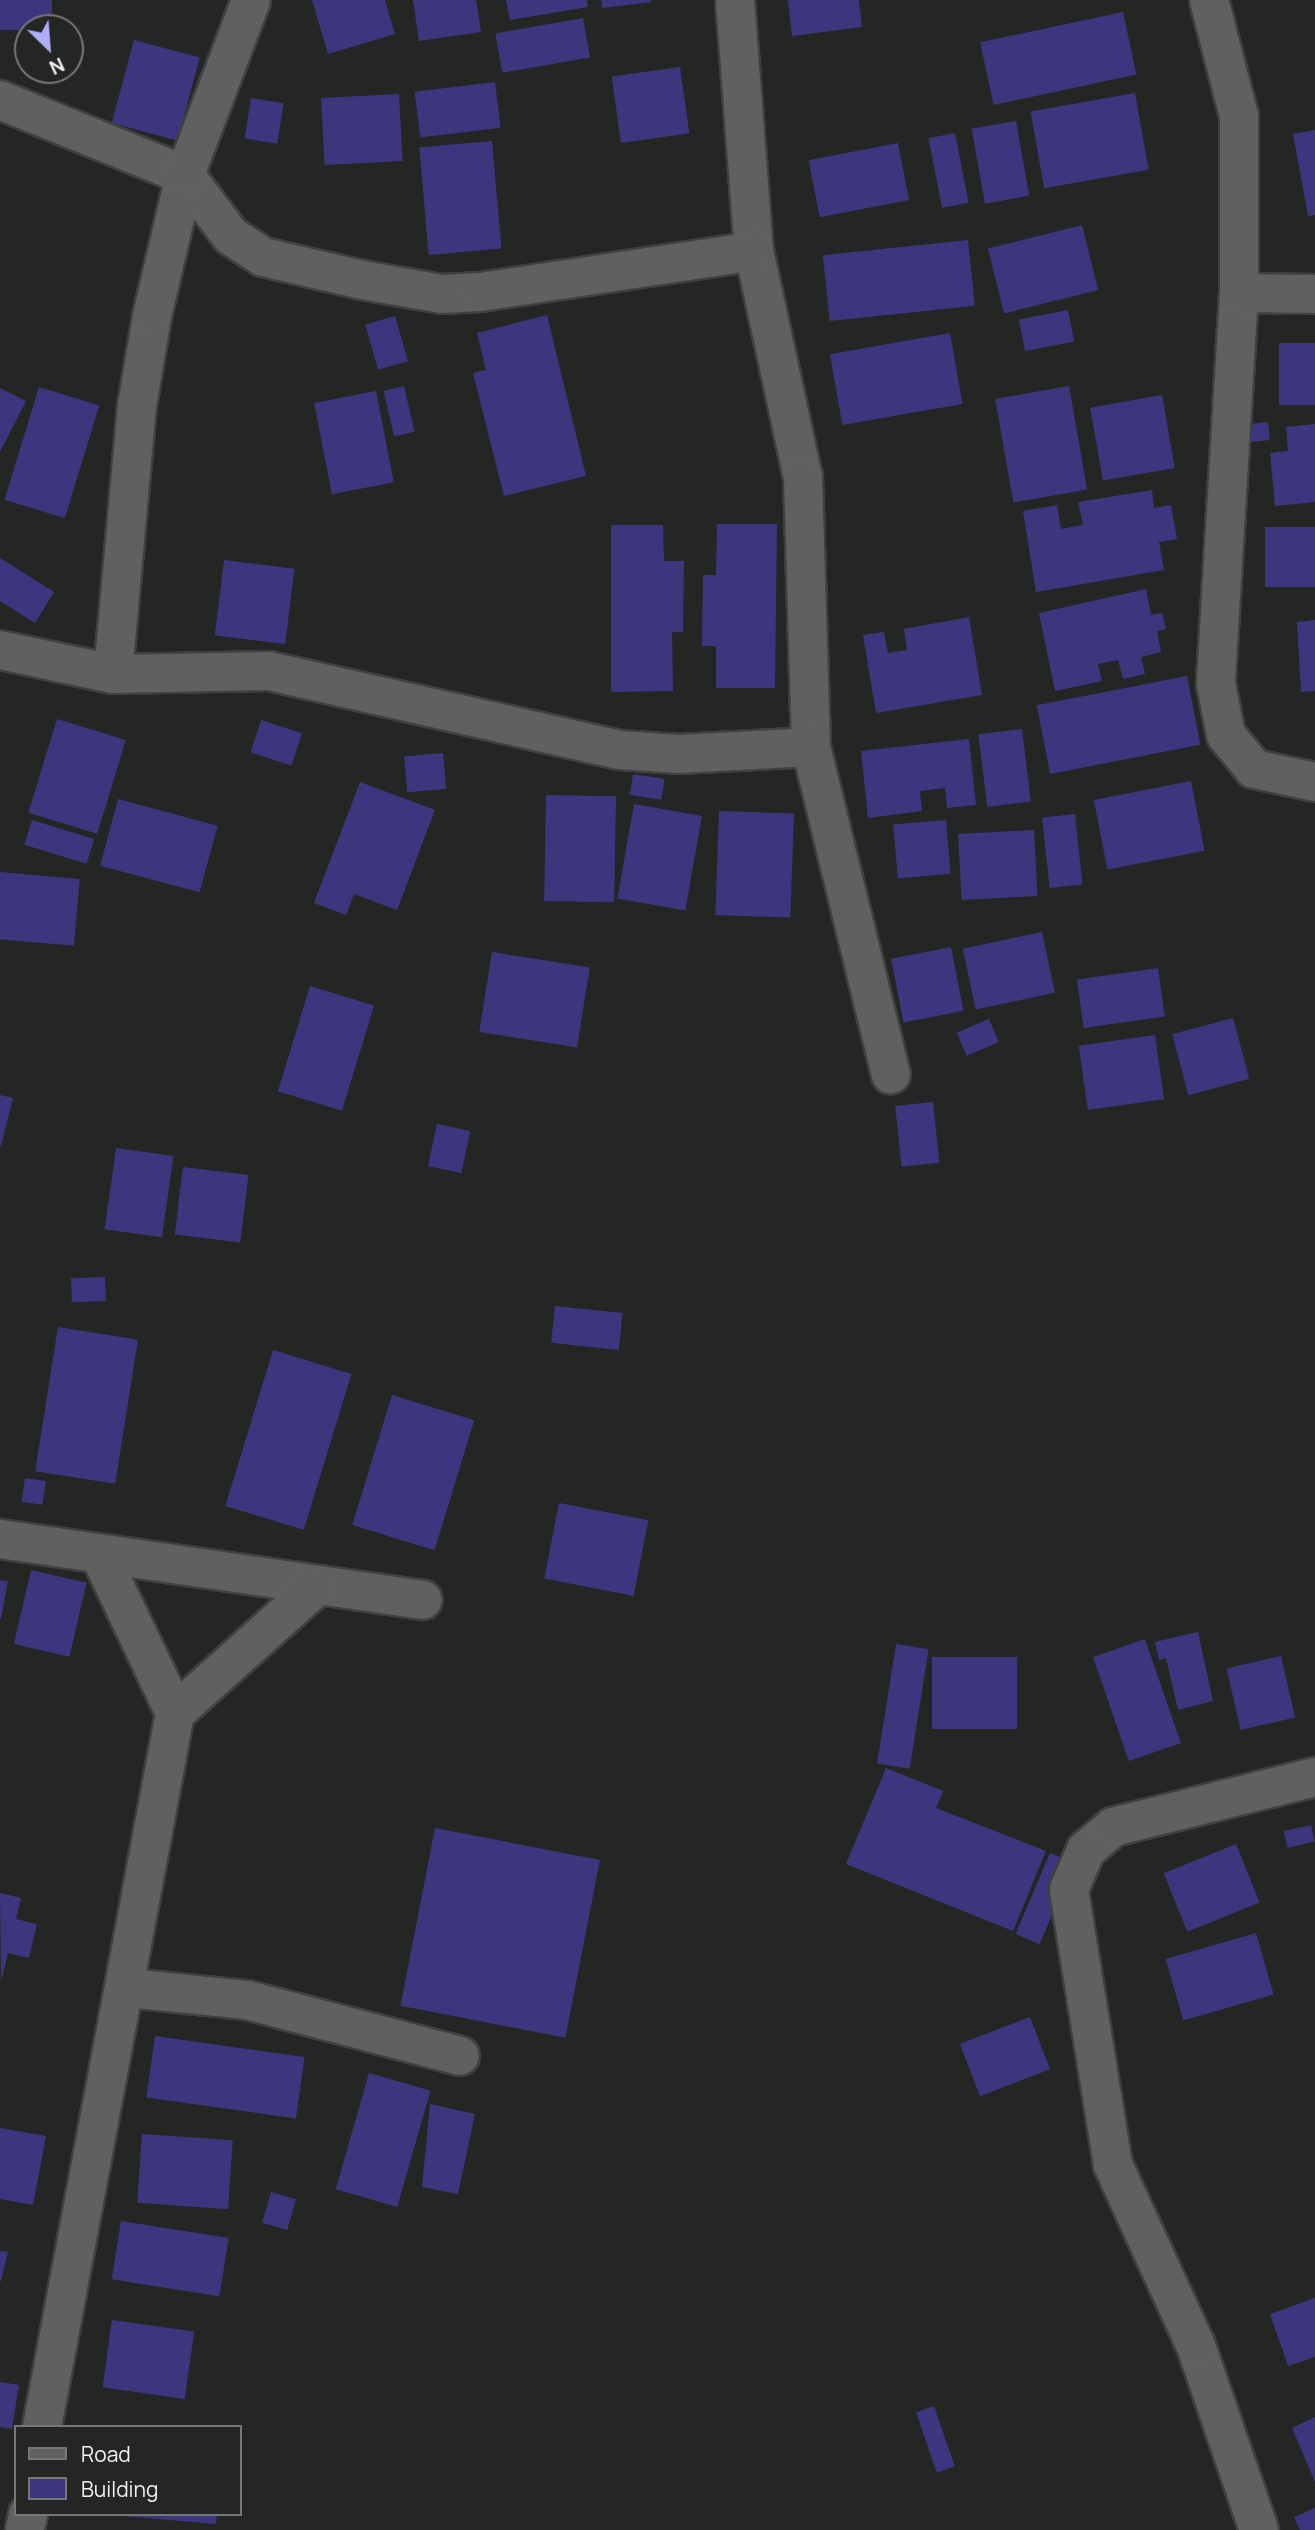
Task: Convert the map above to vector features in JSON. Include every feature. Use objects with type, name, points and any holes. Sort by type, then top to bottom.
[{"type":"street","points":[[113,674],[137,406],[185,175],[251,0]]},
{"type":"street","points":[[735,0],[754,251],[803,477],[811,747],[891,1074]]},
{"type":"street","points":[[1209,0],[1239,116],[1238,293],[1216,684],[1226,735],[1254,769],[1315,782]]},
{"type":"street","points":[[0,100],[185,175],[231,236],[263,257],[441,294],[754,251]]},
{"type":"street","points":[[1238,293],[1315,294]]},
{"type":"street","points":[[0,650],[113,674],[269,671],[620,750],[679,754],[811,747]]},
{"type":"street","points":[[0,1539],[315,1588],[423,1600]]},
{"type":"street","points":[[42,2425],[128,1988],[175,1713],[100,1555]]},
{"type":"street","points":[[175,1713],[315,1588]]},
{"type":"street","points":[[1259,2530],[1196,2346],[1113,2165],[1069,1888],[1086,1850],[1113,1828],[1315,1777]]},
{"type":"street","points":[[128,1988],[247,2000],[460,2056]]},
{"type":"building","points":[[0,0],[52,0],[52,14],[14,14],[14,30],[0,30]]},
{"type":"building","points":[[312,0],[385,0],[395,34],[328,54]]},
{"type":"building","points":[[413,0],[476,0],[481,32],[419,41]]},
{"type":"building","points":[[506,0],[587,0],[588,7],[510,20]]},
{"type":"building","points":[[601,0],[651,0],[651,2],[602,8]]},
{"type":"building","points":[[788,0],[859,0],[862,27],[792,36]]},
{"type":"building","points":[[1123,12],[1136,75],[993,105],[980,42]]},
{"type":"building","points":[[583,18],[590,57],[502,73],[495,33]]},
{"type":"building","points":[[134,40],[200,58],[177,141],[112,123]]},
{"type":"building","points":[[680,67],[689,133],[621,143],[612,77]]},
{"type":"building","points":[[495,82],[501,128],[420,138],[415,92]]},
{"type":"building","points":[[1135,93],[1149,170],[1044,188],[1031,111]]},
{"type":"building","points":[[399,94],[403,161],[325,165],[321,98]]},
{"type":"building","points":[[251,98],[284,103],[277,144],[245,138]]},
{"type":"building","points":[[1016,121],[1029,196],[985,204],[972,129]]},
{"type":"building","points":[[1315,130],[1315,215],[1308,216],[1293,134]]},
{"type":"building","points":[[955,133],[969,203],[942,208],[928,138]]},
{"type":"building","points":[[492,141],[501,249],[429,255],[419,147]]},
{"type":"building","points":[[898,143],[909,200],[820,217],[809,160]]},
{"type":"building","points":[[1082,225],[1098,290],[1004,313],[988,248]]},
{"type":"building","points":[[968,240],[975,306],[830,321],[823,255]]},
{"type":"building","points":[[1068,310],[1074,341],[1025,351],[1019,320]]},
{"type":"building","points":[[547,315],[586,476],[504,496],[473,373],[486,370],[477,333]]},
{"type":"building","points":[[395,316],[408,361],[378,370],[365,325]]},
{"type":"building","points":[[950,333],[963,404],[842,425],[830,354]]},
{"type":"building","points":[[1279,343],[1315,343],[1315,405],[1279,405]]},
{"type":"building","points":[[404,386],[415,432],[394,437],[384,391]]},
{"type":"building","points":[[1069,386],[1087,489],[1013,502],[995,399]]},
{"type":"building","points":[[39,387],[99,405],[65,518],[5,500]]},
{"type":"building","points":[[0,388],[26,401],[0,452]]},
{"type":"building","points":[[376,391],[394,482],[332,494],[314,403]]},
{"type":"building","points":[[1162,395],[1175,468],[1103,481],[1090,408]]},
{"type":"building","points":[[1268,422],[1270,440],[1239,443],[1237,425]]},
{"type":"building","points":[[1315,424],[1315,502],[1275,506],[1270,453],[1288,451],[1286,427]]},
{"type":"building","points":[[1152,490],[1154,508],[1171,505],[1177,539],[1159,542],[1164,570],[1036,592],[1023,511],[1057,505],[1061,529],[1083,525],[1078,502]]},
{"type":"building","points":[[717,524],[777,524],[775,688],[716,688],[716,646],[702,646],[703,575],[716,575]]},
{"type":"building","points":[[611,525],[663,525],[664,561],[684,561],[683,632],[672,632],[673,691],[611,692]]},
{"type":"building","points":[[1265,527],[1315,527],[1315,587],[1265,587]]},
{"type":"building","points":[[0,558],[54,592],[35,623],[0,601]]},
{"type":"building","points":[[224,560],[294,569],[285,644],[215,635]]},
{"type":"building","points":[[1146,589],[1151,615],[1162,613],[1166,629],[1157,631],[1161,652],[1141,657],[1145,674],[1123,679],[1118,660],[1098,664],[1102,681],[1055,691],[1039,613]]},
{"type":"building","points":[[969,617],[982,695],[876,713],[863,635],[884,632],[888,653],[907,650],[904,629]]},
{"type":"building","points":[[1315,620],[1315,691],[1301,692],[1297,622]]},
{"type":"building","points":[[1187,676],[1200,745],[1050,774],[1037,705]]},
{"type":"building","points":[[57,719],[126,740],[97,834],[28,813]]},
{"type":"building","points":[[261,720],[302,733],[291,766],[250,752]]},
{"type":"building","points":[[1022,729],[1031,801],[987,807],[978,734]]},
{"type":"building","points":[[969,739],[976,805],[947,808],[945,788],[920,791],[922,811],[868,818],[861,751]]},
{"type":"building","points":[[443,753],[446,789],[407,792],[404,756]]},
{"type":"building","points":[[633,774],[665,779],[661,800],[630,795]]},
{"type":"building","points":[[1191,781],[1205,851],[1107,870],[1094,800]]},
{"type":"building","points":[[360,782],[435,810],[397,910],[354,894],[346,915],[314,903]]},
{"type":"building","points":[[546,795],[616,796],[614,902],[544,901]]},
{"type":"building","points":[[118,799],[217,826],[200,892],[100,866]]},
{"type":"building","points":[[634,804],[702,816],[685,911],[617,899]]},
{"type":"building","points":[[719,811],[794,814],[790,918],[715,915]]},
{"type":"building","points":[[1075,814],[1082,885],[1050,888],[1042,817]]},
{"type":"building","points":[[32,820],[94,839],[87,864],[24,845]]},
{"type":"building","points":[[946,820],[951,874],[898,878],[893,825]]},
{"type":"building","points":[[1034,830],[1037,896],[962,900],[958,834]]},
{"type":"building","points":[[0,872],[80,879],[74,946],[0,939]]},
{"type":"building","points":[[1042,932],[1055,993],[976,1009],[963,949]]},
{"type":"building","points":[[951,947],[963,1011],[904,1022],[891,959]]},
{"type":"building","points":[[492,952],[590,967],[577,1047],[479,1032]]},
{"type":"building","points":[[1158,968],[1165,1017],[1084,1028],[1077,979]]},
{"type":"building","points":[[310,986],[374,1006],[342,1111],[278,1091]]},
{"type":"building","points":[[1233,1018],[1249,1079],[1188,1095],[1172,1034]]},
{"type":"building","points":[[989,1019],[999,1042],[967,1056],[957,1033]]},
{"type":"building","points":[[1155,1035],[1164,1099],[1088,1110],[1079,1046]]},
{"type":"building","points":[[0,1095],[13,1098],[1,1146],[0,1146]]},
{"type":"building","points":[[933,1102],[939,1163],[902,1167],[895,1106]]},
{"type":"building","points":[[437,1124],[470,1131],[461,1173],[428,1166]]},
{"type":"building","points":[[116,1148],[173,1156],[162,1237],[105,1229]]},
{"type":"building","points":[[183,1167],[249,1175],[240,1243],[175,1234]]},
{"type":"building","points":[[105,1277],[106,1301],[72,1302],[71,1278]]},
{"type":"building","points":[[555,1306],[623,1313],[619,1350],[551,1343]]},
{"type":"building","points":[[58,1327],[138,1340],[115,1484],[35,1471]]},
{"type":"building","points":[[273,1350],[351,1374],[304,1530],[225,1506]]},
{"type":"building","points":[[392,1395],[474,1420],[434,1550],[352,1525]]},
{"type":"building","points":[[25,1478],[46,1481],[42,1505],[22,1502]]},
{"type":"building","points":[[559,1503],[648,1520],[634,1596],[544,1579]]},
{"type":"building","points":[[31,1570],[87,1583],[69,1657],[14,1644]]},
{"type":"building","points":[[0,1580],[8,1581],[1,1619],[0,1619]]},
{"type":"building","points":[[1198,1632],[1213,1701],[1178,1710],[1166,1658],[1159,1660],[1155,1642]]},
{"type":"building","points":[[1145,1639],[1181,1743],[1129,1761],[1093,1657]]},
{"type":"building","points":[[896,1644],[929,1649],[910,1769],[877,1764]]},
{"type":"building","points":[[1281,1656],[1295,1717],[1241,1730],[1226,1669]]},
{"type":"building","points":[[932,1657],[1017,1657],[1017,1729],[932,1729]]},
{"type":"building","points":[[886,1768],[943,1791],[936,1808],[1046,1851],[1013,1931],[846,1864]]},
{"type":"building","points":[[1311,1825],[1315,1842],[1288,1848],[1284,1831]]},
{"type":"building","points":[[435,1828],[600,1860],[565,2038],[400,2006]]},
{"type":"building","points":[[1236,1844],[1260,1902],[1187,1932],[1164,1873]]},
{"type":"building","points":[[1050,1853],[1074,1863],[1040,1944],[1016,1934]]},
{"type":"building","points":[[0,1893],[21,1898],[16,1919],[37,1924],[29,1958],[8,1953],[1,1982]]},
{"type":"building","points":[[1256,1933],[1274,1995],[1183,2020],[1166,1959]]},
{"type":"building","points":[[1030,2017],[1050,2069],[980,2096],[960,2044]]},
{"type":"building","points":[[155,2036],[305,2057],[296,2118],[146,2097]]},
{"type":"building","points":[[369,2073],[431,2091],[397,2207],[336,2189]]},
{"type":"building","points":[[430,2104],[475,2114],[458,2194],[422,2187]]},
{"type":"building","points":[[0,2128],[46,2136],[33,2205],[0,2199]]},
{"type":"building","points":[[142,2134],[233,2140],[228,2209],[137,2203]]},
{"type":"building","points":[[271,2192],[296,2199],[287,2230],[262,2223]]},
{"type":"building","points":[[121,2221],[229,2238],[219,2296],[112,2279]]},
{"type":"building","points":[[0,2251],[8,2252],[1,2281],[0,2281]]},
{"type":"building","points":[[1315,2298],[1315,2357],[1288,2366],[1270,2314]]},
{"type":"building","points":[[112,2320],[194,2332],[185,2399],[103,2387]]},
{"type":"building","points":[[0,2382],[19,2385],[12,2429],[0,2427]]},
{"type":"building","points":[[934,2406],[955,2467],[937,2473],[916,2412]]},
{"type":"building","points":[[1315,2417],[1315,2482],[1292,2428]]},
{"type":"building","points":[[1315,2508],[1315,2530],[1300,2530],[1294,2517]]},
{"type":"building","points":[[122,2516],[217,2516],[216,2524]]}]
